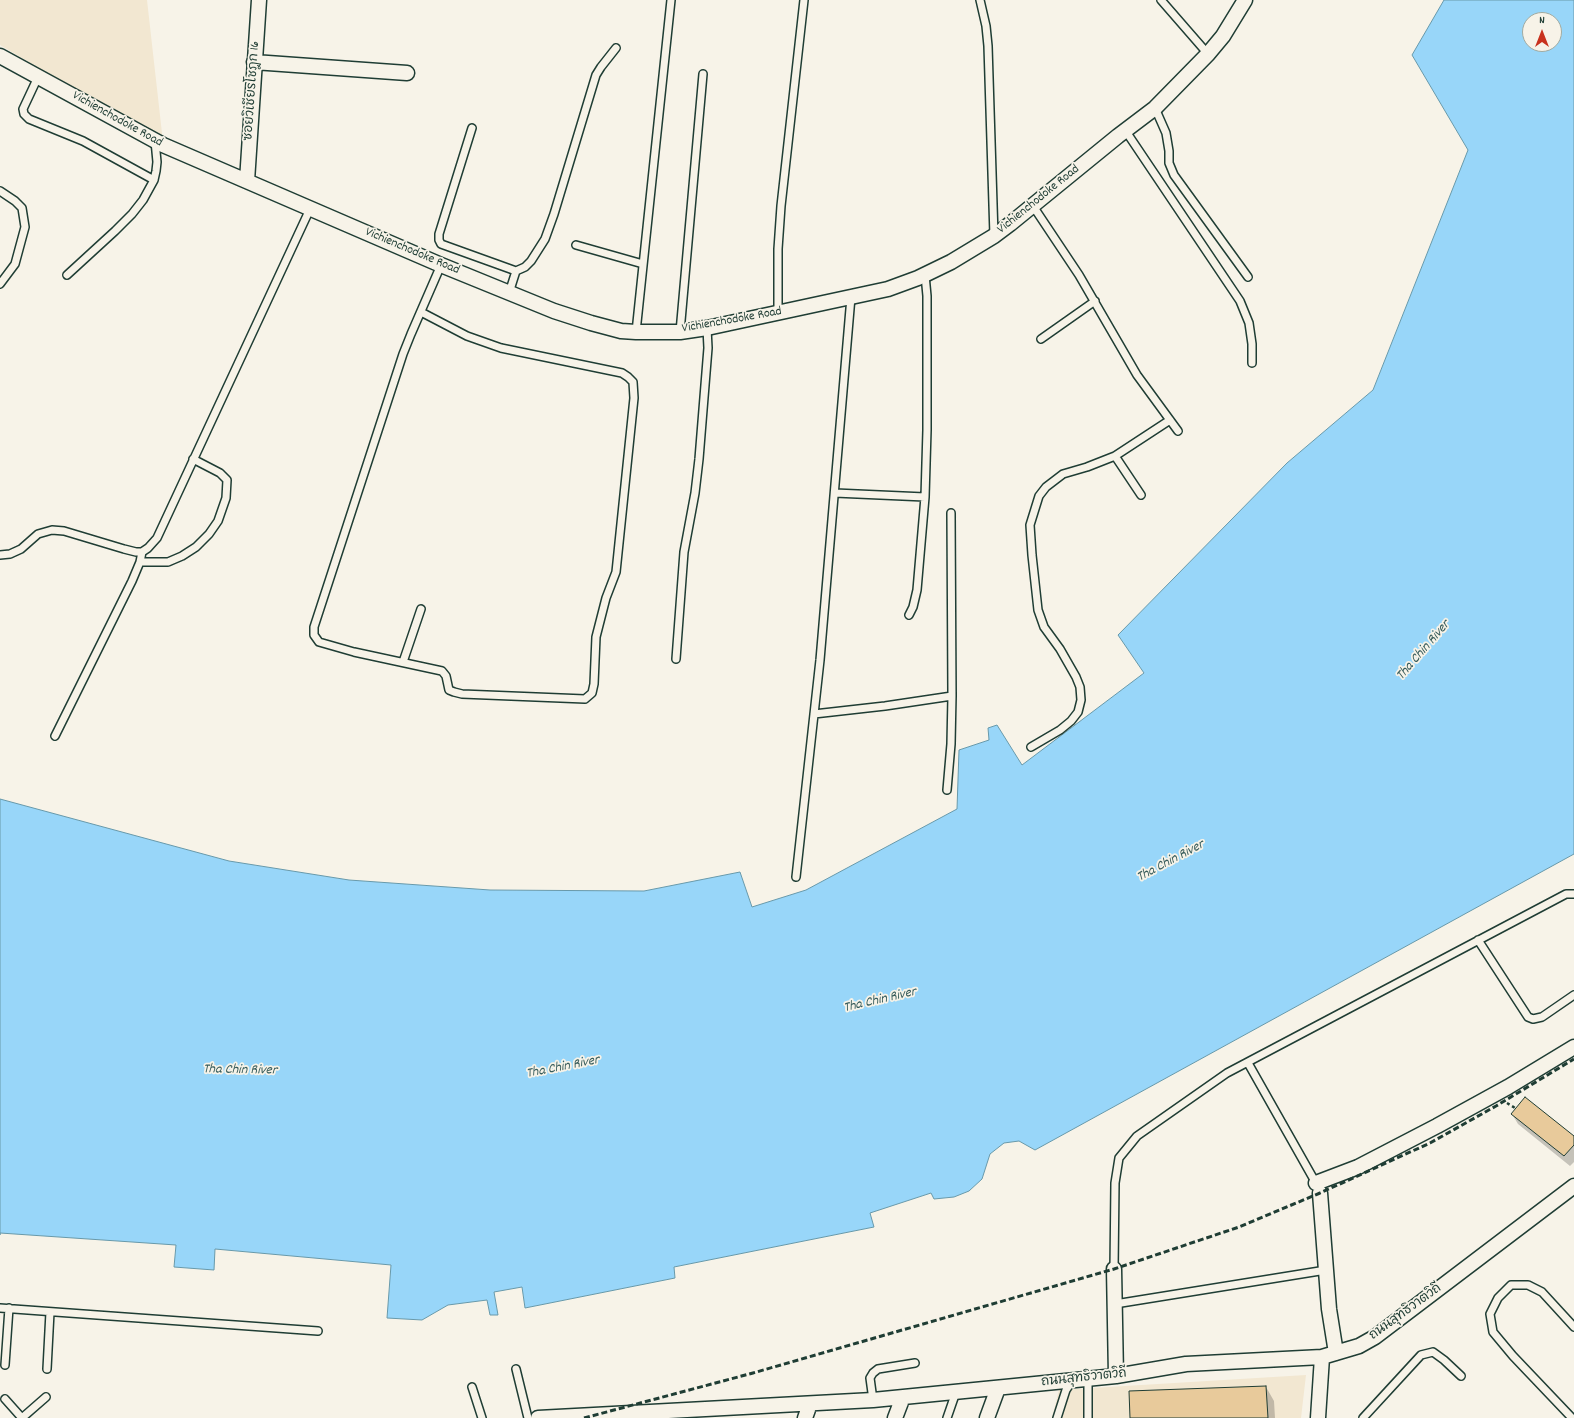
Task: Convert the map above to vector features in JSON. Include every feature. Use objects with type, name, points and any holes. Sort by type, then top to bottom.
[{"type":"street","name":"ซอยวิเชียรโชฎก 16","points":[[247,181],[259,0]]},
{"type":"street","name":"Vichienchodoke Road","points":[[0,56],[36,82],[159,143],[509,293],[554,311],[621,331],[680,332],[707,328],[888,289],[925,275],[951,262],[994,236],[1033,206],[1125,130],[1155,108],[1208,54],[1223,36],[1245,0]]},
{"type":"street","points":[[254,62],[407,73]]},
{"type":"street","points":[[1336,1353],[1329,1309],[1318,1188],[1508,1087],[1574,1047]]},
{"type":"street","name":"ถนนสุทธิวาตวิถี","points":[[538,1418],[620,1416],[873,1400],[1116,1376],[1186,1364],[1322,1357],[1359,1346],[1376,1337],[1574,1186]]},
{"type":"street","points":[[1114,1269],[1116,1376]]},
{"type":"street","points":[[1318,1418],[1322,1357]]},
{"type":"street","points":[[987,1418],[998,1388]]},
{"type":"street","points":[[895,1418],[902,1397]]},
{"type":"street","points":[[805,1418],[810,1404]]},
{"type":"lane","points":[[636,332],[671,0]]},
{"type":"lane","points":[[778,313],[778,249],[781,206],[804,0]]},
{"type":"lane","points":[[980,0],[986,26],[988,46],[994,236]]},
{"type":"lane","points":[[1161,0],[1208,54]]},
{"type":"lane","points":[[509,293],[516,271],[531,261],[545,239],[596,75],[616,48]]},
{"type":"lane","points":[[680,332],[703,74]]},
{"type":"lane","points":[[36,82],[23,109],[24,114],[29,119],[83,141],[154,180]]},
{"type":"lane","points":[[1155,108],[1166,133],[1169,163],[1174,175],[1248,277]]},
{"type":"lane","points":[[472,128],[439,240],[441,244],[516,271]]},
{"type":"lane","points":[[1125,130],[1240,301],[1249,323],[1252,344],[1252,363]]},
{"type":"lane","points":[[67,275],[132,214],[143,200],[154,180],[159,143]]},
{"type":"lane","points":[[0,191],[22,208],[25,227],[15,264],[0,284]]},
{"type":"lane","points":[[1033,206],[1095,301],[1138,375],[1178,431]]},
{"type":"lane","points":[[0,555],[10,554],[21,549],[38,534],[52,530],[64,531],[124,549],[142,552],[157,538],[310,209]]},
{"type":"lane","points":[[576,245],[643,264]]},
{"type":"lane","points":[[421,312],[467,336],[501,348],[622,373],[633,382],[634,398],[616,572],[606,598],[596,637],[594,684],[592,693],[585,699],[462,694],[450,690],[446,676],[442,671],[354,652],[319,642],[314,635],[314,627],[403,354],[441,265]]},
{"type":"lane","points":[[909,615],[913,607],[917,590],[925,497],[927,430],[927,296],[925,275]]},
{"type":"lane","points":[[796,877],[814,714],[835,494],[851,297]]},
{"type":"lane","points":[[1041,339],[1095,301]]},
{"type":"lane","points":[[676,659],[684,552],[695,493],[699,459],[707,355],[707,328]]},
{"type":"lane","points":[[1031,747],[1060,730],[1070,721],[1078,712],[1081,700],[1080,687],[1076,677],[1060,649],[1044,627],[1038,610],[1030,525],[1039,496],[1046,486],[1054,479],[1063,474],[1116,456],[1170,420]]},
{"type":"lane","points":[[1116,456],[1141,495]]},
{"type":"lane","points":[[140,562],[168,562],[182,556],[196,547],[209,534],[218,521],[226,498],[227,480],[220,473],[193,459]]},
{"type":"lane","points":[[835,494],[925,497]]},
{"type":"lane","points":[[946,790],[951,744],[952,696],[951,513]]},
{"type":"lane","points":[[55,736],[122,602],[140,562],[142,552]]},
{"type":"lane","points":[[403,662],[421,610]]},
{"type":"lane","points":[[814,714],[885,706],[952,696]]},
{"type":"lane","points":[[1114,1269],[1115,1182],[1119,1158],[1137,1136],[1227,1073],[1566,894],[1574,894]]},
{"type":"lane","points":[[1478,940],[1528,1017],[1533,1019],[1542,1017],[1574,995]]},
{"type":"lane","points":[[1248,1063],[1318,1188]]},
{"type":"lane","points":[[1114,1304],[1326,1270]]},
{"type":"lane","points":[[1572,1418],[1513,1356],[1493,1332],[1490,1314],[1498,1298],[1511,1285],[1528,1285],[1542,1292],[1574,1327]]},
{"type":"lane","points":[[0,1308],[318,1331]]},
{"type":"lane","points":[[5,1366],[9,1308]]},
{"type":"lane","points":[[47,1369],[50,1312]]},
{"type":"lane","points":[[1363,1418],[1421,1355],[1433,1352],[1461,1376]]},
{"type":"lane","points":[[873,1400],[870,1378],[873,1373],[878,1369],[915,1363]]},
{"type":"lane","points":[[516,1369],[528,1418]]},
{"type":"lane","points":[[1088,1379],[1088,1418]]},
{"type":"lane","points":[[1057,1418],[1066,1390],[1072,1381]]},
{"type":"lane","points":[[472,1388],[482,1418]]},
{"type":"lane","points":[[946,1418],[956,1392]]},
{"type":"lane","points":[[5,1399],[22,1418],[46,1397]]},
{"type":"shaded area","points":[[0,0],[147,0],[163,142],[0,45]]},
{"type":"shaded area","points":[[1306,1375],[1301,1418],[1052,1418],[1059,1390]]},
{"type":"water","name":"Tha Chin River","points":[[1444,0],[1574,0],[1574,854],[1035,1150],[1019,1141],[1004,1143],[990,1154],[982,1179],[969,1191],[954,1197],[934,1199],[931,1193],[870,1213],[874,1227],[674,1267],[675,1278],[525,1308],[522,1287],[494,1292],[498,1315],[490,1315],[487,1300],[448,1305],[422,1320],[387,1318],[391,1265],[215,1249],[214,1270],[174,1267],[176,1245],[0,1233],[0,799],[229,861],[349,880],[490,890],[644,891],[740,872],[752,907],[806,890],[957,809],[959,750],[989,740],[988,728],[997,725],[1022,765],[1144,673],[1118,635],[1287,463],[1373,390],[1468,150],[1412,55]]},
{"type":"building","points":[[1525,1097],[1574,1136],[1574,1145],[1564,1156],[1511,1114]]},
{"type":"building","points":[[1266,1386],[1268,1418],[1130,1418],[1129,1391]]},
{"type":"railway","points":[[584,1418],[753,1373],[1114,1269],[1239,1227],[1320,1193],[1430,1143],[1496,1106],[1574,1059]]}]
